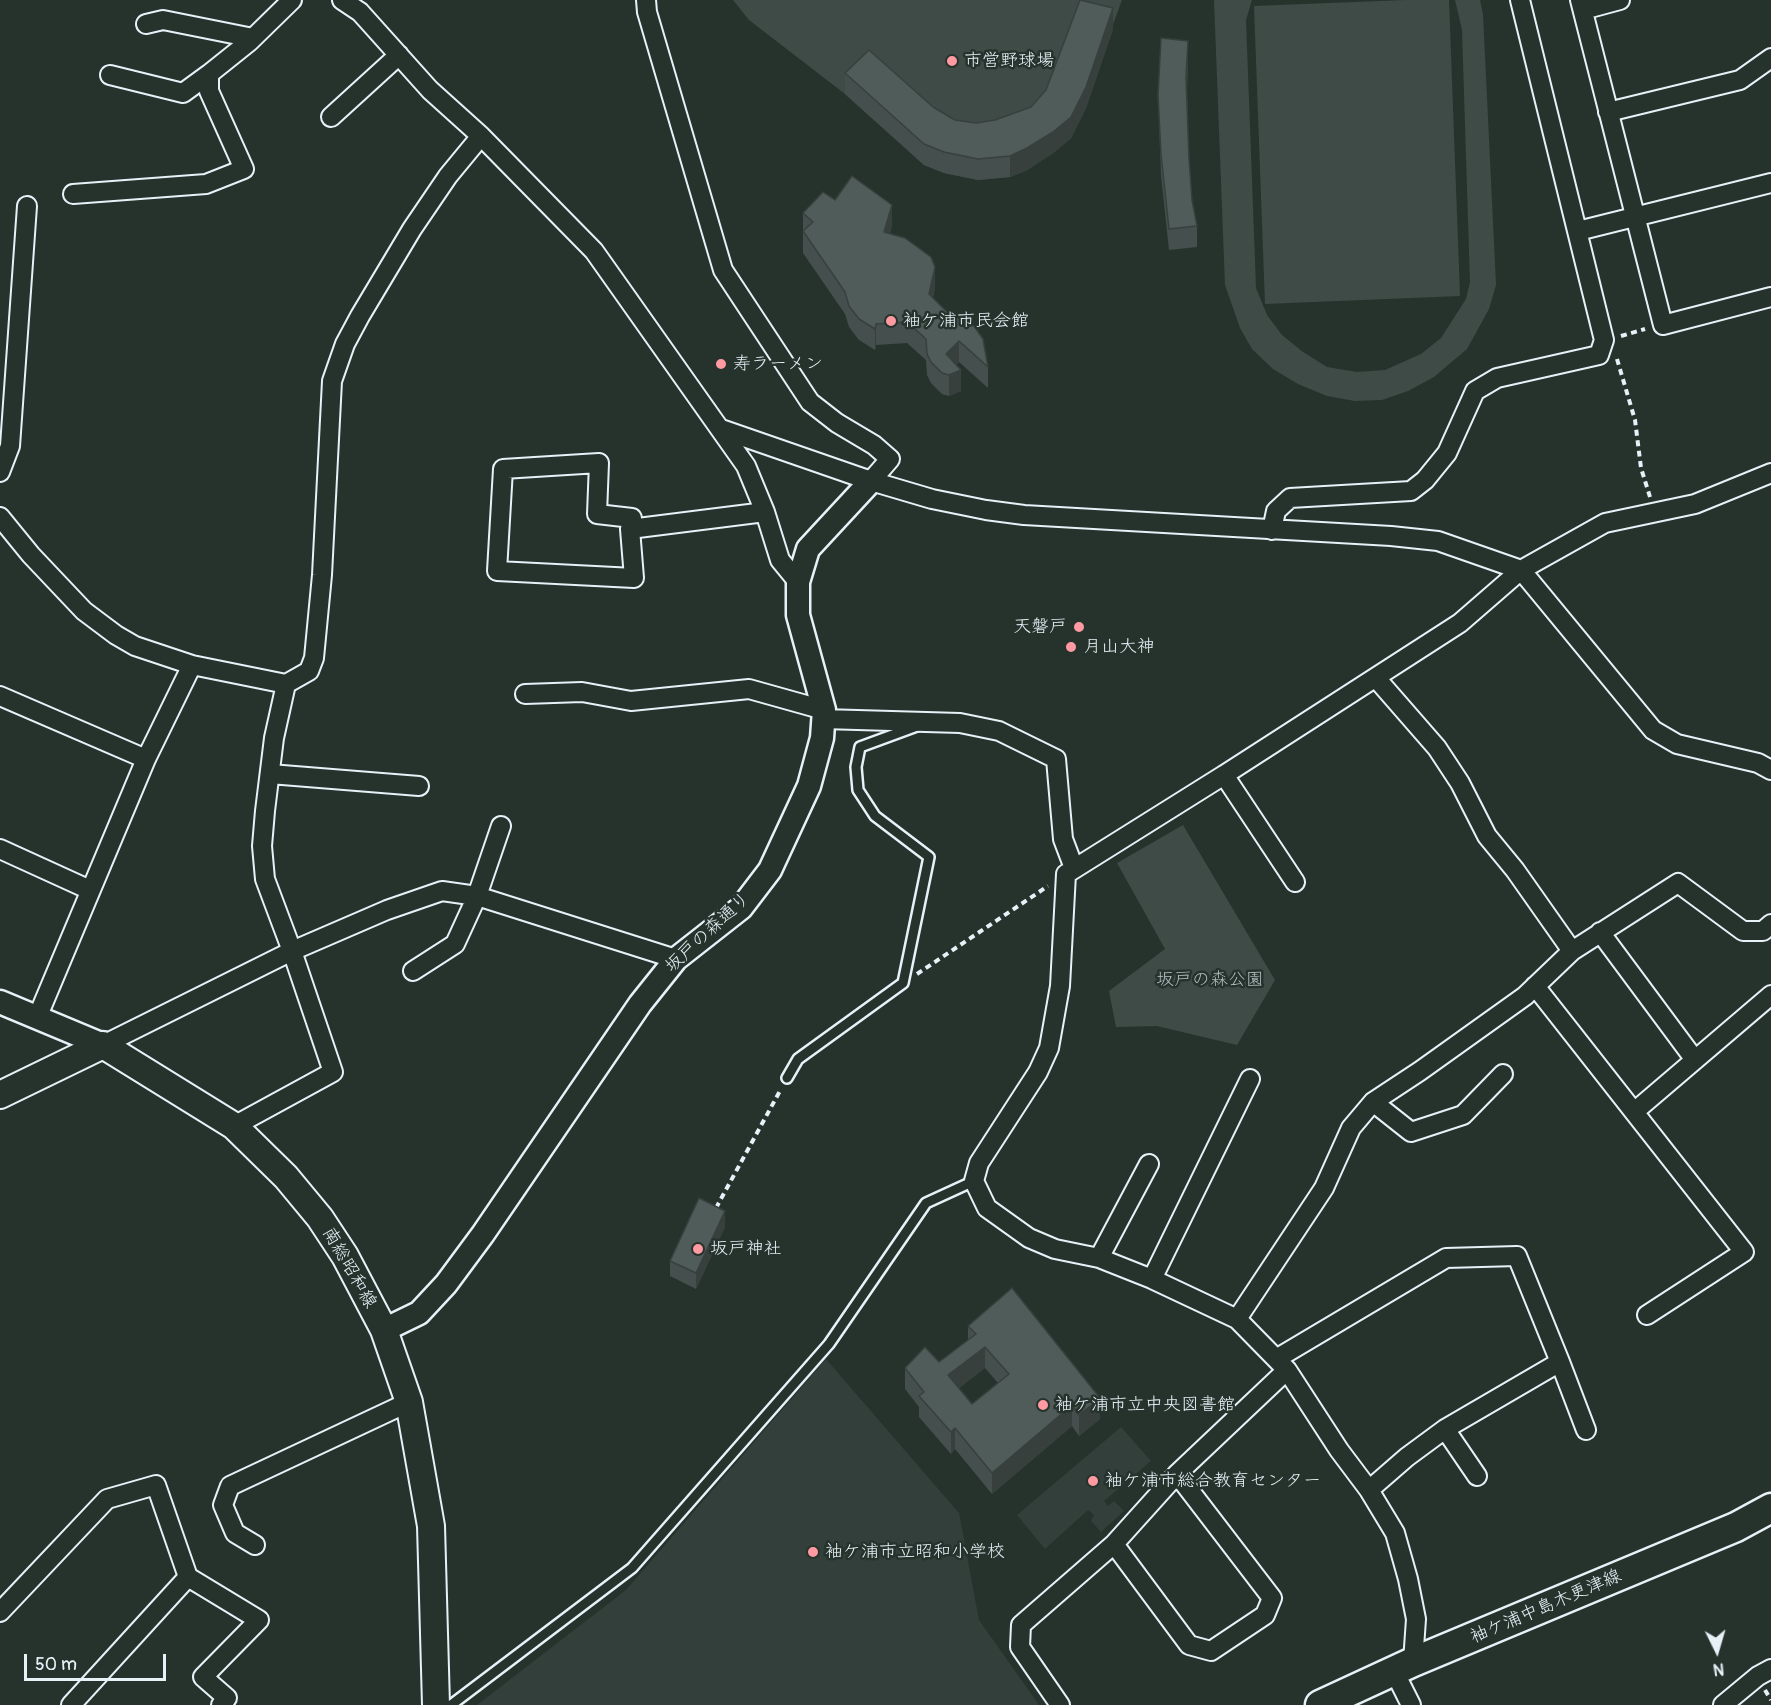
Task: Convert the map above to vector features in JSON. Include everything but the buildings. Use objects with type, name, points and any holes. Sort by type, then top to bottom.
[{"type":"main road","points":[[0,1095],[103,1045]]},
{"type":"main road","name":"南総昭和線","points":[[103,1045],[234,1126],[286,1177],[320,1218],[345,1256],[384,1330],[409,1402],[430,1526],[436,1705]]},
{"type":"main road","name":"袖ケ浦中島木更津線","points":[[1320,1705],[1404,1666],[1736,1527],[1771,1508]]},
{"type":"street","points":[[110,75],[183,93],[253,38],[292,0]]},
{"type":"street","points":[[342,0],[364,6],[399,55],[430,90],[481,136],[594,251],[746,466],[765,512],[780,560],[798,582]]},
{"type":"street","points":[[646,0],[647,12],[723,270],[810,402],[837,423],[874,445],[890,459],[871,481]]},
{"type":"street","points":[[1272,530],[1276,511],[1290,498],[1411,491],[1425,480],[1447,453],[1475,391],[1497,378],[1599,355],[1604,340],[1520,0]]},
{"type":"street","points":[[1620,0],[1582,5],[1663,325],[1771,297]]},
{"type":"street","points":[[146,24],[163,20],[253,38]]},
{"type":"street","points":[[331,117],[399,55]]},
{"type":"street","points":[[1608,112],[1740,80],[1771,58]]},
{"type":"street","points":[[73,194],[206,184],[244,169],[208,91],[209,74]]},
{"type":"street","points":[[0,517],[31,555],[84,611],[135,646],[192,665],[286,684],[309,671],[314,658],[328,482],[332,381],[345,344],[412,229],[448,176],[481,136]]},
{"type":"street","points":[[1578,231],[1771,183]]},
{"type":"street","points":[[0,472],[10,446],[27,206]]},
{"type":"street","points":[[721,429],[871,481],[932,499],[986,510],[1024,515],[1391,536],[1438,541],[1521,570],[1653,730],[1677,744],[1758,763],[1771,770]]},
{"type":"street","points":[[598,463],[597,514],[632,518],[630,529],[634,578],[497,571],[503,469],[598,463]]},
{"type":"street","points":[[1070,871],[1460,624],[1521,570],[1605,523],[1695,504],[1771,473]]},
{"type":"street","name":"坂戸の森通り","points":[[384,1330],[419,1313],[446,1284],[483,1234],[640,1004],[676,959],[741,908],[770,870],[809,786],[822,738],[824,714],[798,615],[798,582],[808,549],[871,481]]},
{"type":"street","points":[[630,529],[765,512]]},
{"type":"street","points":[[37,1018],[146,759],[192,665]]},
{"type":"street","points":[[1376,678],[1437,748],[1460,783],[1487,836],[1515,870],[1572,951]]},
{"type":"street","points":[[234,1126],[333,1072],[265,879],[262,846],[274,738],[286,684]]},
{"type":"street","points":[[525,694],[582,692],[631,701],[749,689],[824,714],[925,723],[960,723],[999,731],[1056,759],[1063,838],[1070,871],[1060,986],[1049,1048],[1038,1072],[979,1163],[974,1181],[987,1208],[1029,1238],[1055,1249],[1099,1258],[1152,1279],[1237,1319],[1282,1365],[1369,1490],[1395,1533],[1416,1619],[1404,1666],[1411,1705]]},
{"type":"street","points":[[0,696],[146,759]]},
{"type":"street","points":[[270,774],[419,786]]},
{"type":"street","points":[[1224,775],[1294,882]]},
{"type":"street","points":[[413,971],[455,944],[477,896],[501,826]]},
{"type":"street","points":[[0,849],[90,890]]},
{"type":"street","points":[[1237,1319],[1324,1188],[1351,1128],[1373,1102],[1525,996],[1572,951],[1678,882],[1743,931],[1763,932],[1771,924]]},
{"type":"street","points":[[0,1002],[103,1045],[292,951],[387,910],[442,891],[477,896],[676,959]]},
{"type":"street","points":[[1600,932],[1695,1060]]},
{"type":"street","points":[[1535,986],[1744,1252],[1647,1315]]},
{"type":"street","points":[[1634,1112],[1771,995]]},
{"type":"street","points":[[1373,1102],[1411,1132],[1463,1115],[1503,1074]]},
{"type":"street","points":[[1152,1279],[1250,1079]]},
{"type":"street","points":[[1099,1258],[1149,1164]]},
{"type":"street","points":[[1060,1705],[1020,1647],[1021,1625],[1114,1544],[1282,1365],[1446,1258],[1516,1256],[1586,1430]]},
{"type":"street","points":[[1369,1490],[1407,1457],[1445,1429],[1560,1362]]},
{"type":"street","points":[[255,1545],[235,1533],[223,1505],[230,1486],[409,1402]]},
{"type":"street","points":[[1445,1429],[1477,1476]]},
{"type":"street","points":[[1114,1544],[1189,1645],[1211,1651],[1265,1615],[1272,1598],[1178,1474]]},
{"type":"street","points":[[0,1612],[107,1499],[156,1485],[188,1577],[259,1620],[203,1677],[227,1698],[221,1705]]},
{"type":"street","points":[[71,1705],[188,1577]]},
{"type":"street","points":[[1723,1705],[1758,1676],[1771,1669]]},
{"type":"lane","points":[[787,1078],[798,1059],[903,983],[929,857],[875,816],[858,790],[856,767],[860,747],[925,723]]},
{"type":"lane","points":[[451,1705],[632,1568],[829,1344],[926,1203],[974,1181]]},
{"type":"path","points":[[1654,513],[1641,468],[1632,409],[1616,358],[1604,340],[1663,325]]},
{"type":"path","points":[[903,983],[1070,871]]},
{"type":"path","points":[[716,1208],[787,1078]]},
{"type":"shaded area","name":"袖ケ浦市立昭和小学校","points":[[826,1359],[959,1513],[979,1620],[1039,1705],[477,1705],[626,1590]]},
{"type":"shaded area","name":"袖ケ浦市総合教育センター","points":[[1121,1427],[1151,1461],[1104,1501],[1108,1506],[1114,1501],[1124,1511],[1101,1532],[1091,1521],[1094,1515],[1088,1510],[1045,1549],[1017,1515]]},
{"type":"green space","name":"市営野球場","points":[[733,0],[1122,0],[1071,138],[1027,170],[1010,177],[978,180],[944,173],[924,165],[845,94],[749,20]]},
{"type":"green space","points":[[1214,0],[1252,0],[1246,20],[1256,288],[1267,315],[1282,335],[1327,367],[1357,372],[1385,370],[1421,354],[1441,338],[1466,299],[1470,282],[1462,30],[1455,0],[1480,0],[1483,14],[1496,285],[1489,309],[1467,349],[1434,377],[1408,391],[1382,400],[1355,401],[1327,396],[1298,384],[1273,369],[1252,349],[1240,328],[1225,285]]},
{"type":"green space","points":[[1449,0],[1460,296],[1265,304],[1254,6]]},
{"type":"green space","name":"坂戸の森公園","points":[[1183,825],[1275,980],[1237,1045],[1157,1026],[1116,1027],[1109,991],[1165,949],[1117,863]]},
{"type":"place","name":"市営野球場","points":[[952,61]]},
{"type":"place","name":"袖ケ浦市民会館","points":[[891,321]]},
{"type":"place","name":"寿ラーメン","points":[[721,364]]},
{"type":"place","name":"天磐戸","points":[[1079,627]]},
{"type":"place","name":"月山大神","points":[[1071,647]]},
{"type":"place","name":"坂戸神社","points":[[698,1249]]},
{"type":"place","name":"袖ケ浦市立中央図書館","points":[[1043,1405]]},
{"type":"place","name":"袖ケ浦市総合教育センター","points":[[1093,1481]]},
{"type":"place","name":"袖ケ浦市立昭和小学校","points":[[813,1552]]}]
